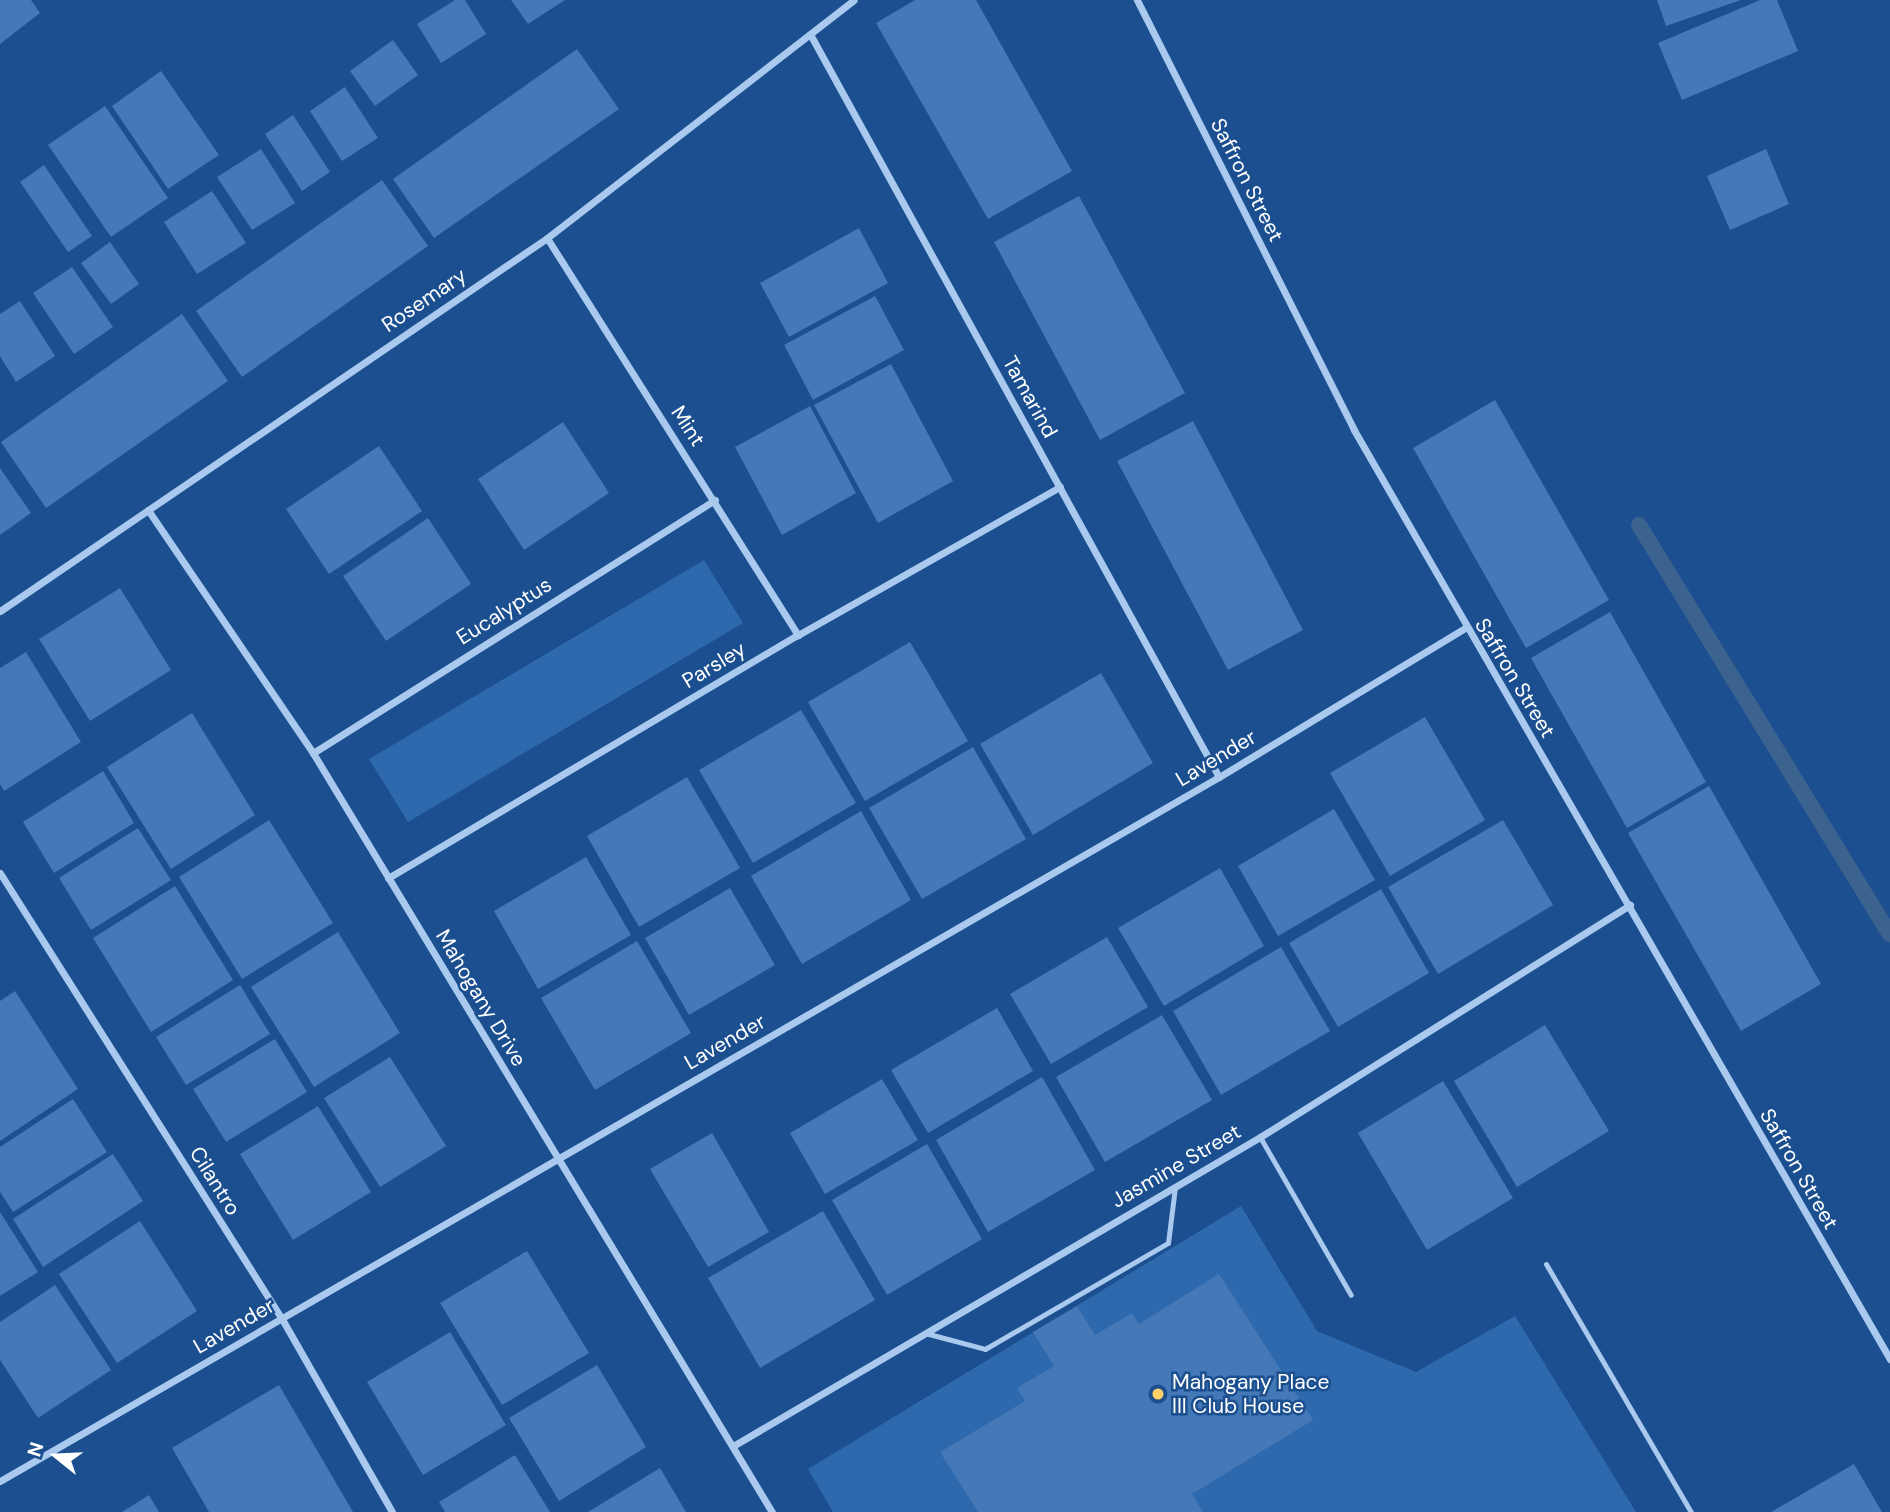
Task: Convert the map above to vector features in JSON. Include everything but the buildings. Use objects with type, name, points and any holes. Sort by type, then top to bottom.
[{"type":"street","name":"Rosemary","points":[[0,611],[547,238],[854,0]]},
{"type":"street","name":"Saffron Street","points":[[1138,0],[1354,430],[1465,628],[1630,905],[1711,1055],[1890,1359]]},
{"type":"street","name":"Tamarind","points":[[810,34],[1219,777]]},
{"type":"street","name":"Mint","points":[[547,238],[798,635]]},
{"type":"street","name":"Parsley","points":[[388,878],[798,635],[1060,487]]},
{"type":"street","name":"Eucalyptus","points":[[313,753],[715,500]]},
{"type":"street","name":"Mahogany Drive","points":[[148,510],[313,753],[772,1512]]},
{"type":"street","name":"Lavender","points":[[1,1480],[1219,777],[1465,628]]},
{"type":"street","name":"Cilantro","points":[[0,873],[282,1319],[392,1512]]},
{"type":"street","name":"Jasmine Street","points":[[733,1446],[1260,1137],[1630,905]]},
{"type":"lane","points":[[1260,1137],[1352,1295]]},
{"type":"lane","points":[[925,1333],[985,1349],[1168,1243],[1175,1187]]},
{"type":"lane","points":[[1546,1264],[1691,1512]]},
{"type":"shaded area","points":[[704,560],[743,623],[408,822],[369,759]]},
{"type":"shaded area","points":[[1241,1206],[1317,1331],[1416,1372],[1515,1316],[1636,1512],[833,1512],[808,1469]]},
{"type":"waterway","points":[[1639,525],[1890,934]]},
{"type":"place","name":"Mahogany Place III Club House","points":[[1158,1394]]}]
